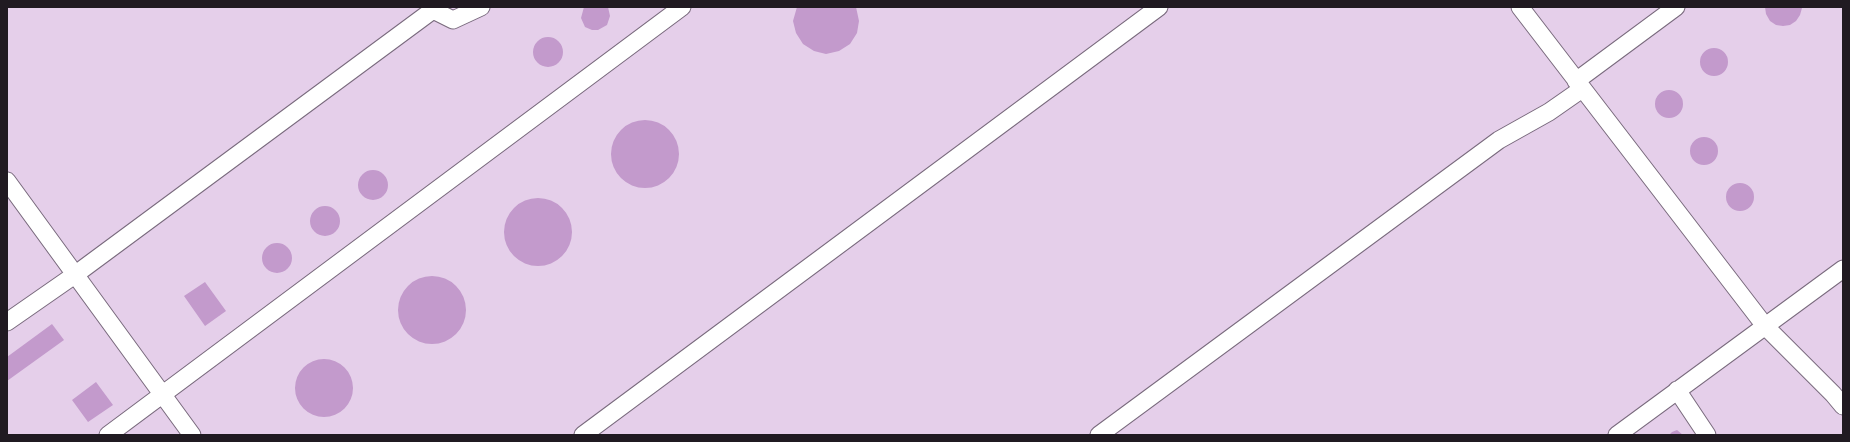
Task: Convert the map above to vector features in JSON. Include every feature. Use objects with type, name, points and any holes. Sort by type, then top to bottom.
[{"type":"lane","points":[[7,322],[76,274],[432,8],[453,20],[481,7]]},
{"type":"lane","points":[[108,435],[682,7]]},
{"type":"lane","points":[[583,435],[1160,7]]},
{"type":"lane","points":[[1520,7],[1765,326],[1833,394],[1843,406]]},
{"type":"lane","points":[[1099,435],[1499,140],[1549,112],[1579,85],[1676,7]]},
{"type":"lane","points":[[7,181],[192,435]]},
{"type":"lane","points":[[1616,435],[1843,269]]},
{"type":"lane","points":[[1677,390],[1707,435]]},
{"type":"shaded area","points":[[7,7],[1843,7],[1843,435],[7,435]]},
{"type":"building","points":[[584,7],[608,7],[610,16],[607,25],[598,30],[592,30],[585,27],[581,18]]},
{"type":"building","points":[[797,7],[856,7],[859,21],[857,33],[850,44],[839,51],[826,54],[814,51],[803,44],[796,33],[793,21]]},
{"type":"building","points":[[1765,7],[1802,8],[1796,21],[1790,25],[1783,26],[1776,25],[1770,21],[1766,14]]},
{"type":"building","points":[[548,37],[554,38],[562,46],[562,58],[554,66],[548,67],[542,66],[534,58],[533,52],[534,46],[542,38]]},
{"type":"building","points":[[1714,48],[1720,49],[1724,52],[1727,56],[1727,68],[1724,72],[1720,75],[1714,76],[1708,75],[1704,72],[1701,68],[1700,62],[1701,56],[1704,52],[1708,49]]},
{"type":"building","points":[[1669,90],[1675,91],[1679,94],[1682,98],[1682,110],[1679,114],[1675,117],[1669,118],[1663,117],[1659,114],[1656,110],[1655,104],[1656,98],[1659,94],[1663,91]]},
{"type":"building","points":[[645,120],[658,123],[669,130],[676,141],[679,154],[676,167],[669,178],[658,185],[645,188],[632,185],[621,178],[614,167],[611,154],[614,141],[621,130],[632,123]]},
{"type":"building","points":[[1704,137],[1710,138],[1714,141],[1717,145],[1717,157],[1714,161],[1710,164],[1704,165],[1698,164],[1694,161],[1691,157],[1690,151],[1691,145],[1694,141],[1698,138]]},
{"type":"building","points":[[373,170],[379,171],[387,179],[387,191],[379,199],[373,200],[367,199],[359,191],[358,185],[359,179],[367,171]]},
{"type":"building","points":[[1740,183],[1746,184],[1750,187],[1753,191],[1753,203],[1750,207],[1746,210],[1740,211],[1734,210],[1730,207],[1727,203],[1726,197],[1727,191],[1730,187],[1734,184]]},
{"type":"building","points":[[538,198],[551,201],[562,208],[569,219],[572,232],[569,245],[562,256],[551,263],[538,266],[525,263],[514,256],[507,245],[504,232],[507,219],[514,208],[525,201]]},
{"type":"building","points":[[325,206],[331,207],[339,215],[339,227],[331,235],[325,236],[319,235],[311,227],[310,221],[311,215],[319,207]]},
{"type":"building","points":[[277,243],[283,244],[291,252],[291,264],[283,272],[277,273],[271,272],[263,264],[262,258],[263,252],[271,244]]},
{"type":"building","points":[[432,276],[445,279],[456,286],[463,297],[466,310],[463,323],[456,334],[445,341],[432,344],[419,341],[408,334],[401,323],[398,310],[401,297],[408,286],[419,279]]},
{"type":"building","points":[[205,282],[226,311],[205,326],[184,296]]},
{"type":"building","points":[[52,324],[64,340],[7,381],[7,357]]},
{"type":"building","points":[[324,359],[335,361],[345,367],[351,377],[353,388],[351,399],[345,409],[335,415],[324,417],[313,415],[303,409],[297,399],[295,388],[297,377],[303,367],[313,361]]},
{"type":"building","points":[[96,382],[113,405],[88,422],[72,400]]},
{"type":"building","points":[[1677,430],[1683,435],[1669,435],[1672,432]]}]
